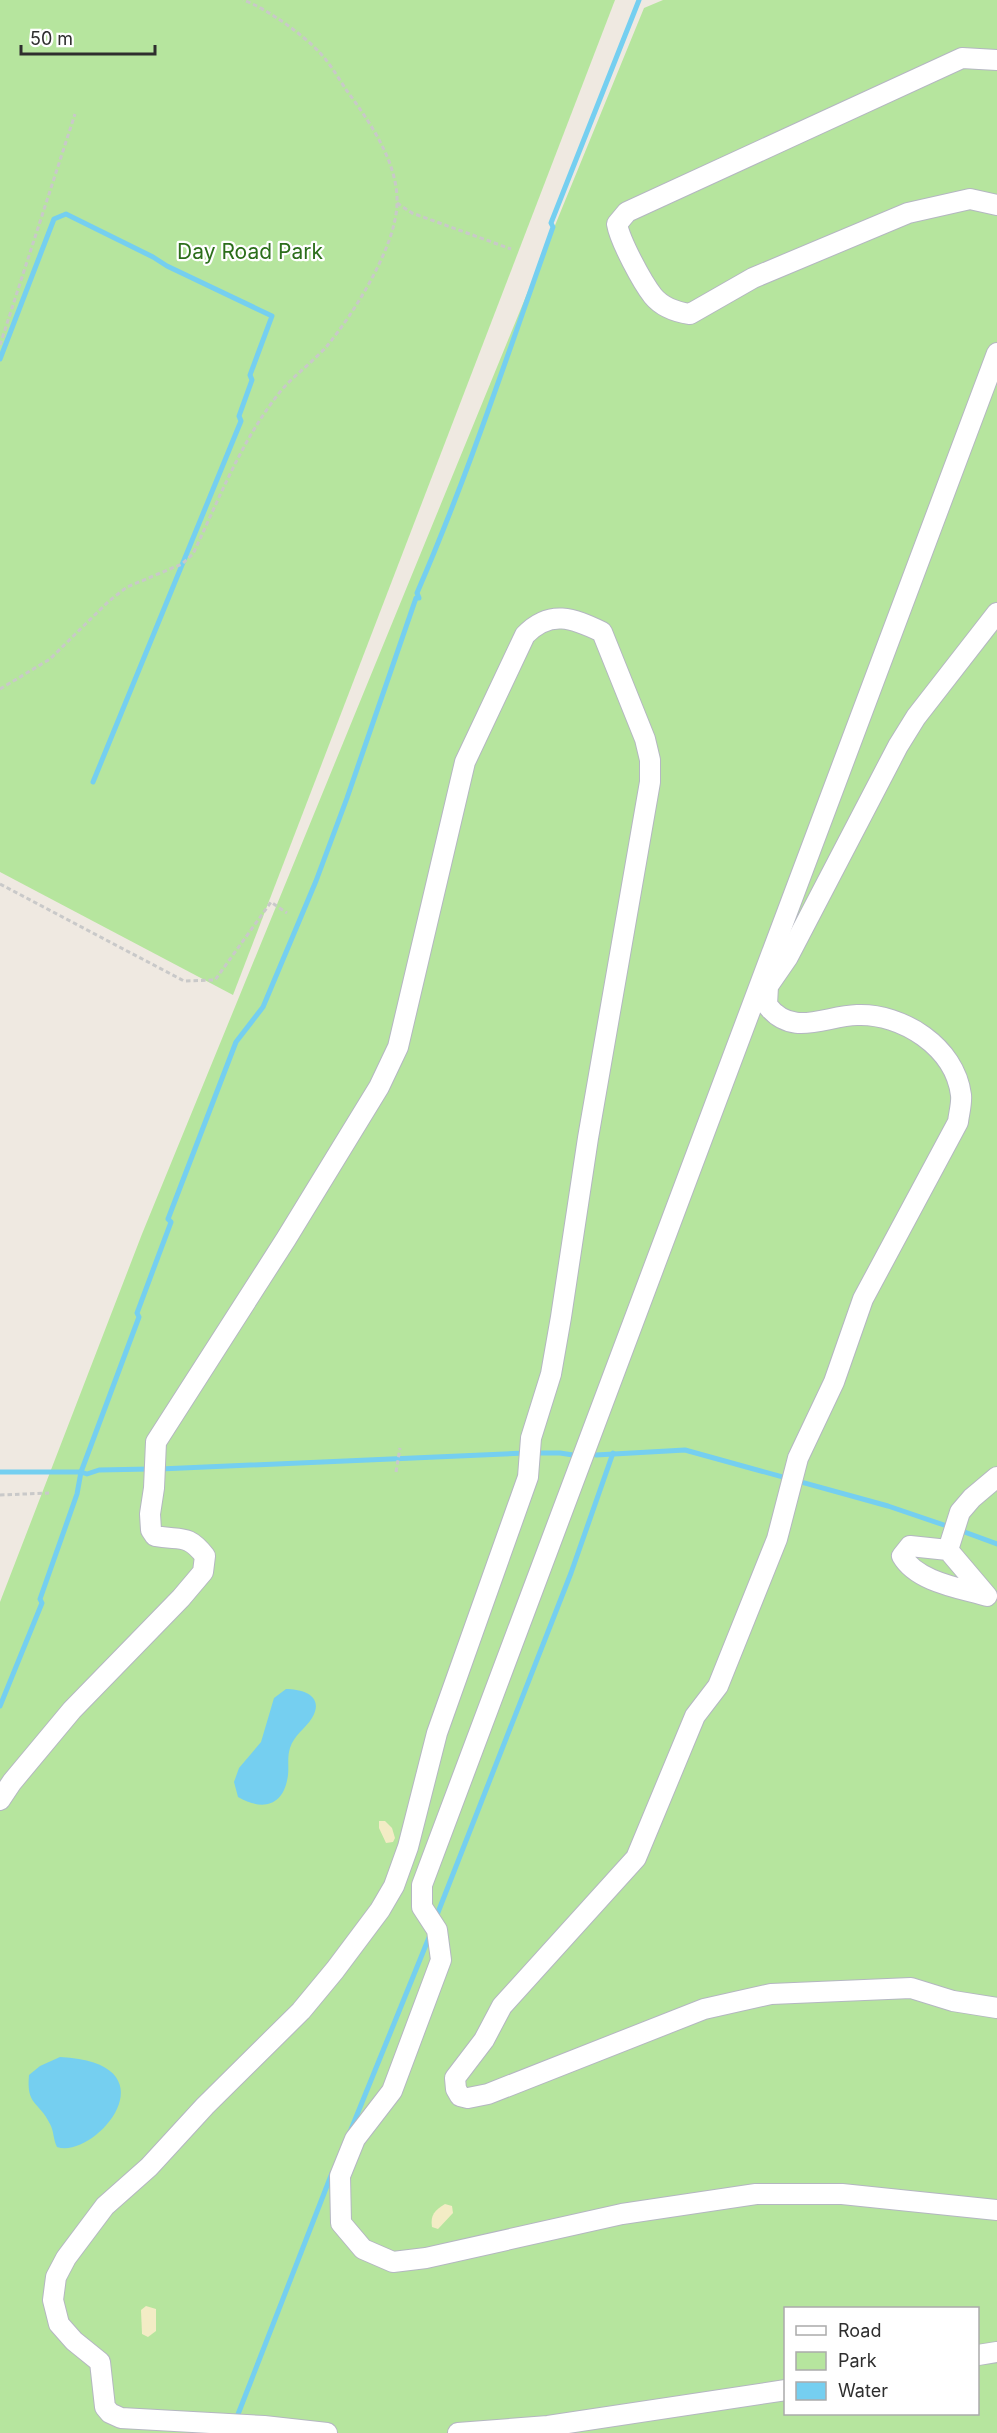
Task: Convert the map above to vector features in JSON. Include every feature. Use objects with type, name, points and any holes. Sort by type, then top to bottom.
[{"type":"lane","points":[[997,60],[962,58],[627,212],[617,224],[619,236],[653,296],[665,306],[690,314],[753,278],[908,213],[970,200],[997,205]]},
{"type":"lane","points":[[997,352],[422,1885],[422,1907],[437,1930],[441,1960],[392,2091],[355,2139],[340,2176],[342,2223],[363,2249],[393,2262],[426,2258],[622,2214],[756,2194],[842,2194],[997,2210]]},
{"type":"lane","points":[[997,613],[916,717],[904,736],[788,957],[768,986],[767,1005],[775,1016],[804,1024],[856,1015],[885,1018],[912,1028],[937,1047],[954,1069],[962,1096],[958,1122],[863,1299],[834,1382],[797,1463],[777,1539],[718,1686],[695,1716],[636,1858],[502,2006],[484,2040],[455,2078],[456,2089],[460,2096],[468,2098],[488,2094],[704,2009],[771,1994],[910,1988],[953,2001],[997,2008]]},
{"type":"lane","points":[[0,1800],[12,1782],[72,1710],[181,1599],[203,1572],[205,1556],[194,1542],[177,1537],[155,1536],[151,1530],[150,1514],[156,1442],[286,1239],[379,1087],[398,1047],[465,762],[525,635],[537,622],[568,618],[602,632],[645,739],[650,760],[650,782],[588,1138],[557,1340],[551,1374],[530,1441],[528,1477],[437,1733],[408,1847],[394,1886],[380,1910],[335,1970],[301,2011],[205,2106],[149,2167],[105,2206],[66,2258],[56,2277],[53,2300],[59,2324],[74,2341],[100,2362],[105,2407],[110,2413],[121,2418],[264,2426],[327,2433]]},
{"type":"lane","points":[[950,1545],[960,1512],[972,1498],[997,1477]]},
{"type":"lane","points":[[950,1545],[992,1598]]},
{"type":"lane","points":[[950,1545],[910,1546],[902,1556],[908,1566],[940,1582],[992,1598]]},
{"type":"lane","points":[[979,2355],[997,2352]]},
{"type":"lane","points":[[458,2433],[548,2426],[784,2390]]},
{"type":"path","points":[[0,689],[50,659],[109,601],[128,587],[182,564],[194,554],[253,431],[277,396],[327,345],[369,285],[392,235],[397,203],[387,155],[356,103],[320,53],[288,26],[243,0]]},
{"type":"path","points":[[0,345],[75,114]]},
{"type":"path","points":[[397,203],[412,213],[511,249]]},
{"type":"path","points":[[0,885],[184,981],[215,980],[271,902],[287,913]]},
{"type":"path","points":[[396,1472],[400,1448]]},
{"type":"path","points":[[0,1495],[49,1493]]},
{"type":"green space","name":"Day Road Park","points":[[0,0],[615,0],[233,995],[0,872]]},
{"type":"green space","points":[[663,0],[997,0],[997,2433],[0,2433],[0,1602],[142,1234],[644,8]]},
{"type":"sand","points":[[379,1821],[385,1821],[392,1828],[395,1838],[393,1842],[386,1843],[379,1828]]},
{"type":"sand","points":[[445,2204],[452,2206],[453,2213],[438,2229],[432,2227],[434,2213]]},
{"type":"sand","points":[[146,2306],[156,2309],[156,2331],[148,2337],[142,2334],[141,2310]]},
{"type":"water","points":[[286,1689],[299,1690],[310,1695],[316,1704],[315,1710],[312,1718],[290,1748],[288,1775],[282,1794],[270,1803],[255,1804],[238,1797],[234,1782],[239,1768],[261,1742],[274,1698]]},
{"type":"water","points":[[60,2057],[95,2063],[115,2075],[121,2092],[117,2109],[106,2126],[90,2139],[73,2147],[57,2147],[50,2124],[29,2092],[29,2075],[40,2066]]},
{"type":"waterway","points":[[0,1706],[42,1603],[40,1599],[77,1494],[81,1472],[139,1317],[137,1313],[171,1222],[168,1219],[236,1042],[263,1007],[316,881],[416,598],[419,598],[417,593],[488,411],[553,227],[551,223],[639,0]]},
{"type":"waterway","points":[[0,359],[54,219],[66,214],[272,316],[250,375],[252,380],[239,416],[241,421],[93,782]]},
{"type":"waterway","points":[[596,1455],[685,1450],[888,1506],[950,1527]]},
{"type":"waterway","points":[[160,1469],[525,1453]]},
{"type":"waterway","points":[[534,1453],[573,1455]]},
{"type":"waterway","points":[[435,1920],[571,1573],[613,1453]]},
{"type":"waterway","points":[[0,1472],[81,1472],[87,1474],[99,1470],[150,1469]]},
{"type":"waterway","points":[[959,1530],[997,1544]]},
{"type":"waterway","points":[[350,2132],[430,1935]]},
{"type":"waterway","points":[[235,2422],[332,2173]]}]
